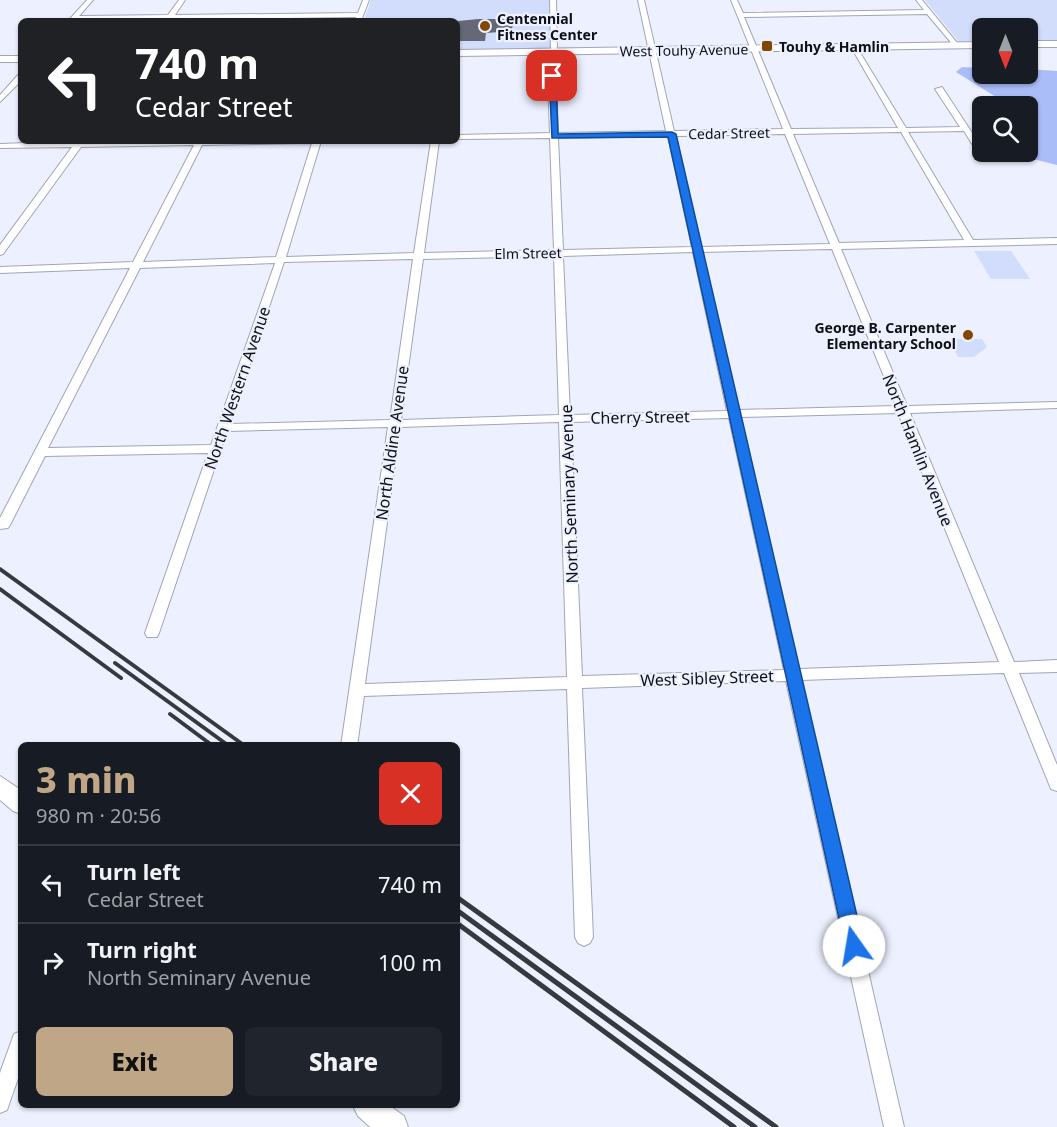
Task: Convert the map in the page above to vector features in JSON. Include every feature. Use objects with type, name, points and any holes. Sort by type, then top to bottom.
[{"type":"main road","points":[[1038,44],[1057,44]]},
{"type":"main road","name":"West Touhy Avenue","points":[[460,53],[972,45]]},
{"type":"main road","points":[[0,59],[18,59]]},
{"type":"main road","points":[[0,786],[18,801]]},
{"type":"main road","points":[[370,1108],[393,1127]]},
{"type":"street","points":[[73,18],[90,0]]},
{"type":"street","points":[[169,18],[182,0]]},
{"type":"street","points":[[359,18],[366,0]]},
{"type":"street","name":"North Seminary Avenue","points":[[553,0],[554,52],[551,56],[584,937]]},
{"type":"street","points":[[641,0],[894,1127]]},
{"type":"street","name":"North Hamlin Avenue","points":[[734,0],[1057,784]]},
{"type":"street","points":[[919,0],[956,45]]},
{"type":"street","points":[[741,15],[929,12]]},
{"type":"street","points":[[854,47],[970,243]]},
{"type":"street","points":[[0,100],[18,80]]},
{"type":"street","points":[[939,89],[972,139]]},
{"type":"street","name":"Cedar Street","points":[[460,137],[965,129]]},
{"type":"street","points":[[0,146],[53,144]]},
{"type":"street","points":[[0,252],[78,144]]},
{"type":"street","points":[[3,525],[198,144]]},
{"type":"street","name":"North Western Avenue","points":[[152,633],[280,261],[315,144]]},
{"type":"street","name":"North Aldine Avenue","points":[[350,742],[435,144]]},
{"type":"street","name":"Elm Street","points":[[0,270],[419,256],[1057,241]]},
{"type":"street","name":"Cherry Street","points":[[223,428],[1057,405]]},
{"type":"street","points":[[39,452],[216,449]]},
{"type":"street","name":"West Sibley Street","points":[[357,690],[1057,666]]},
{"type":"street","points":[[0,1103],[18,1050]]},
{"type":"shaded area","points":[[371,0],[549,0],[551,48],[460,51],[460,18],[365,18]]},
{"type":"shaded area","points":[[925,0],[1057,0],[1057,41],[1038,42],[1038,18],[972,18],[972,43],[960,43]]},
{"type":"shaded area","points":[[974,251],[1011,251],[1030,279],[991,279]]},
{"type":"shaded area","points":[[949,339],[982,339],[987,347],[974,357],[958,357]]},
{"type":"water","points":[[962,67],[972,68],[972,82],[956,72]]},
{"type":"water","points":[[1038,70],[1057,71],[1057,165],[1038,160],[1038,96],[994,96],[975,84],[1038,84]]},
{"type":"building","name":"Centennial Fitness Center","points":[[513,19],[512,31],[486,33],[485,41],[460,41],[460,21]]},
{"type":"railway","points":[[0,569],[239,742]]},
{"type":"railway","points":[[0,589],[121,678]]},
{"type":"railway","points":[[115,663],[224,742]]},
{"type":"railway","points":[[170,714],[208,742]]},
{"type":"railway","points":[[460,899],[776,1127]]},
{"type":"railway","points":[[460,912],[755,1127]]},
{"type":"railway","points":[[460,925],[734,1127]]},
{"type":"place","name":"Centennial Fitness Center","points":[[485,26]]},
{"type":"place","name":"Touhy & Hamlin","points":[[767,46]]},
{"type":"place","name":"George B. Carpenter Elementary School","points":[[968,335]]},
{"type":"route","points":[[552,76],[554,136],[672,134],[854,946]]}]
